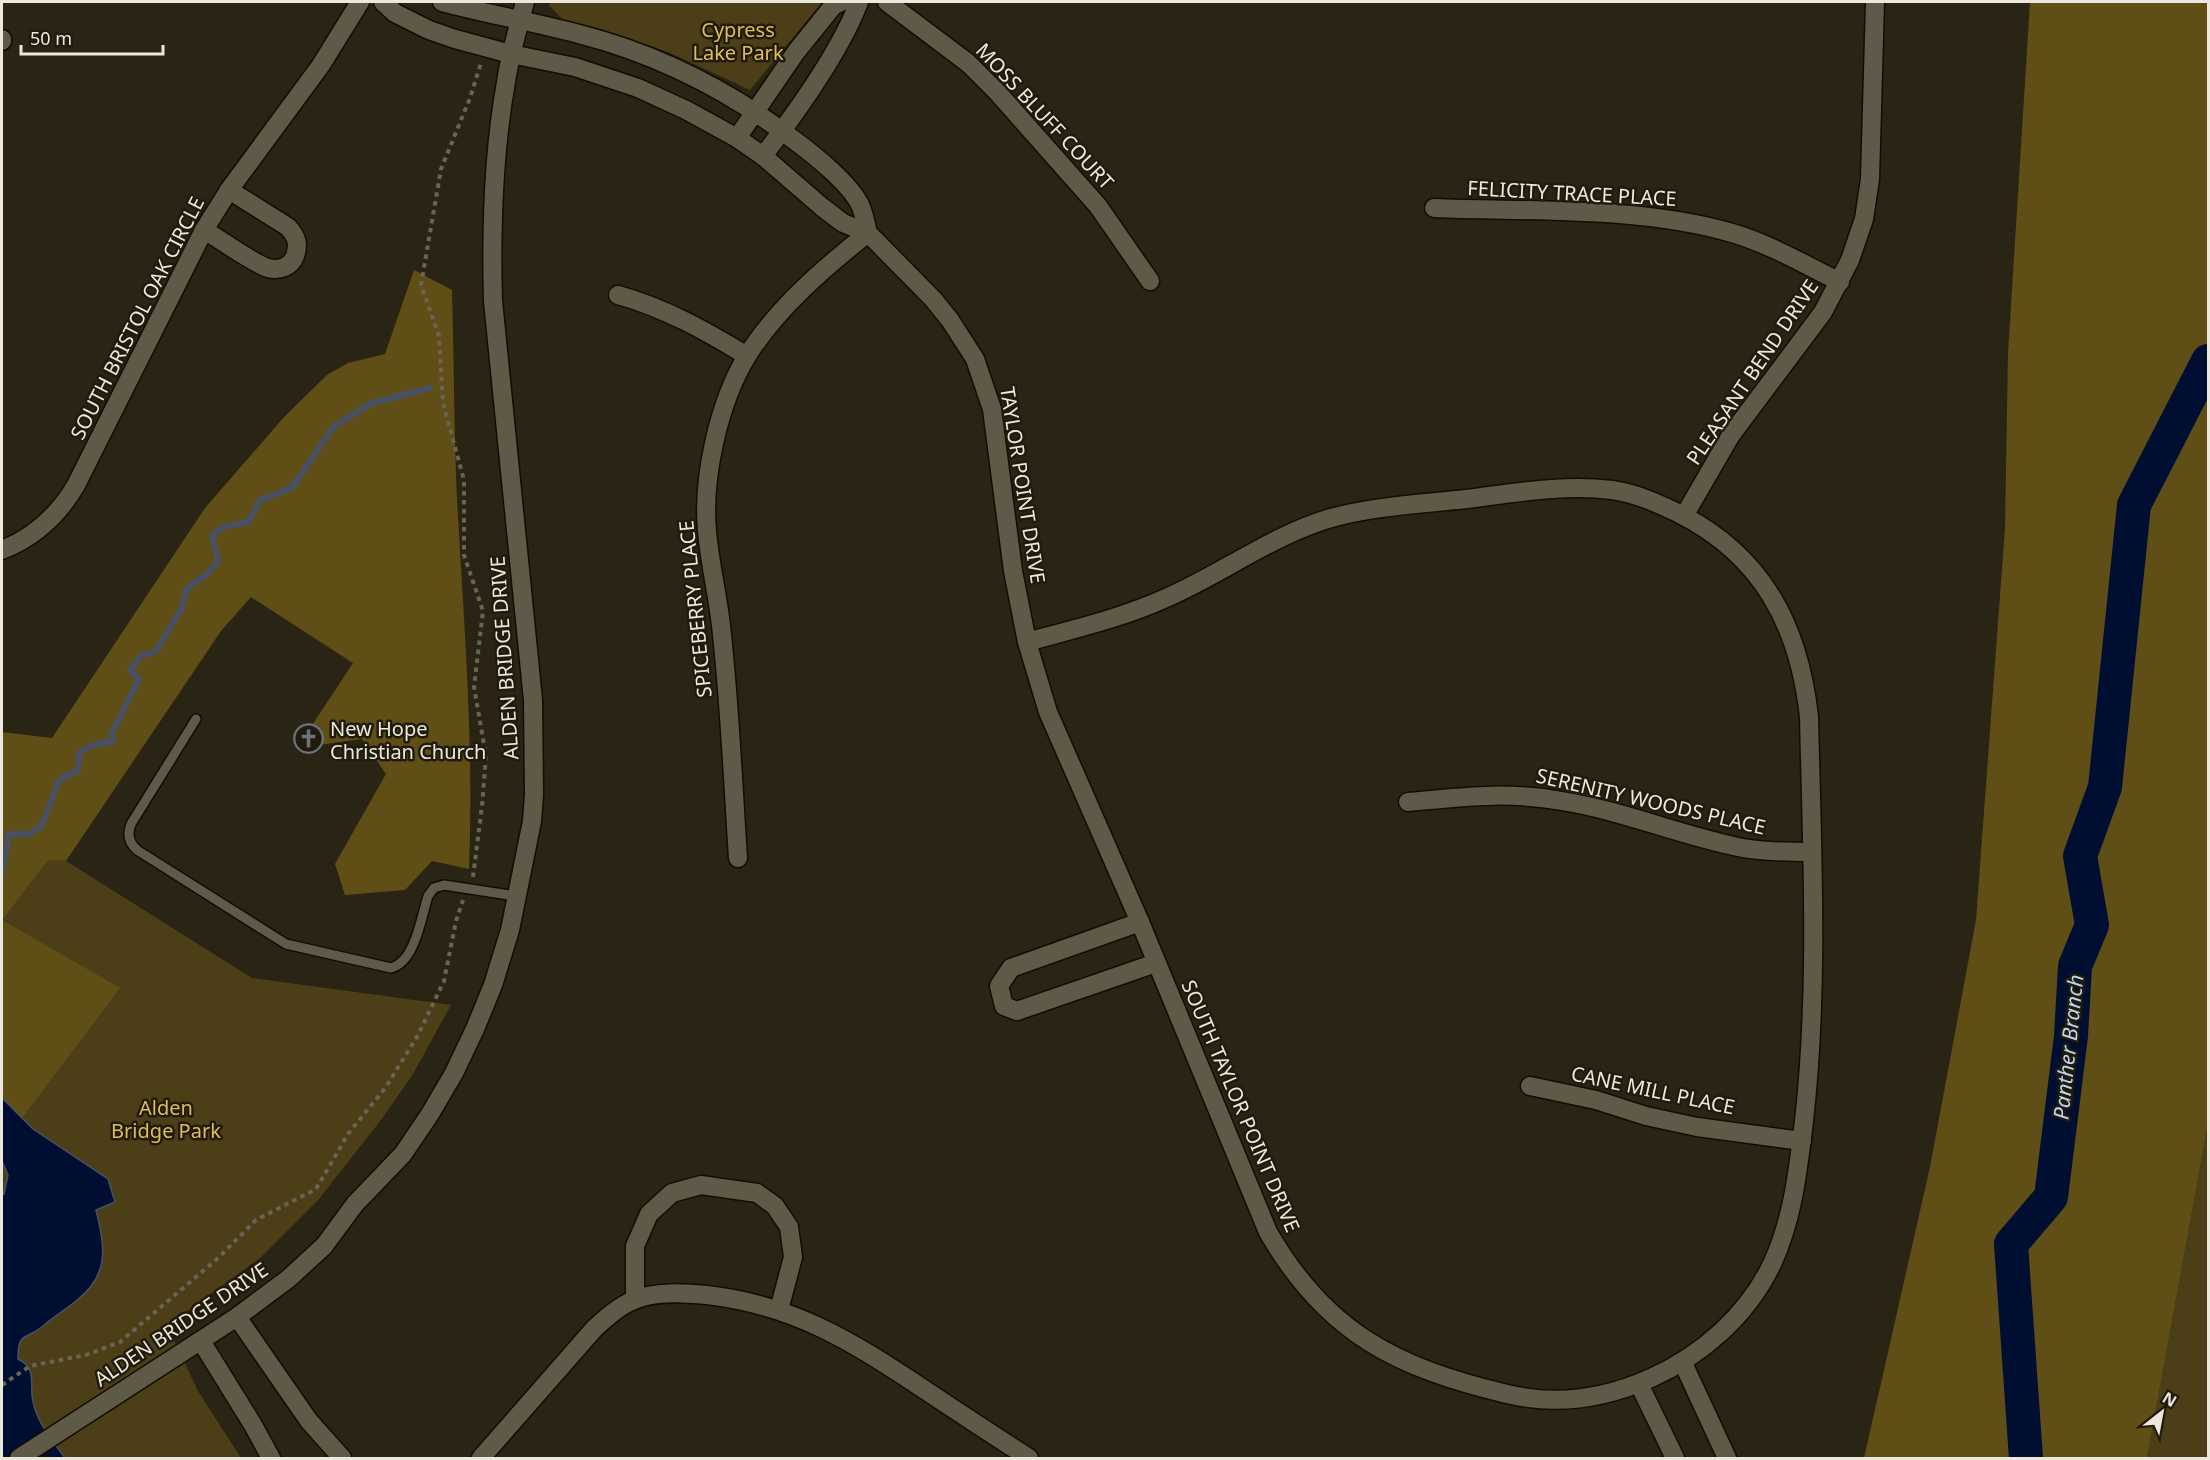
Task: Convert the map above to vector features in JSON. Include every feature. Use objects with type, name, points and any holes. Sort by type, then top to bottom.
[{"type":"street","name":"SOUTH BRISTOL OAK CIRCLE","points":[[2,549],[32,535],[50,521],[64,504],[204,230],[229,190],[321,65],[360,2]]},
{"type":"street","name":"TAYLOR POINT DRIVE","points":[[383,2],[395,14],[429,30],[486,48],[575,67],[638,88],[686,110],[737,138],[763,156],[843,223],[868,233],[933,299],[950,320],[975,359],[992,409],[1013,571],[1027,642]]},
{"type":"street","name":"TAYLOR POINT DRIVE","points":[[442,2],[581,34],[651,58],[704,82],[754,112],[812,153],[842,182],[860,205],[868,233]]},
{"type":"street","name":"ALDEN BRIDGE DRIVE","points":[[19,1458],[237,1317],[288,1279],[324,1246],[355,1204],[403,1154],[430,1114],[467,1047],[493,985],[510,930],[532,821],[535,748],[533,700],[493,301],[492,240],[497,151],[505,83],[525,2]]},
{"type":"street","points":[[737,138],[796,52],[833,6],[841,2]]},
{"type":"street","points":[[763,156],[782,131],[846,29],[859,2]]},
{"type":"street","name":"MOSS BLUFF COURT","points":[[887,2],[968,63],[998,93],[1098,206],[1150,281]]},
{"type":"street","name":"PLEASANT BEND DRIVE","points":[[1684,516],[1731,435],[1823,312],[1850,260],[1864,219],[1870,178],[1875,2]]},
{"type":"street","points":[[204,230],[267,268],[280,269],[288,266],[294,260],[298,244],[288,227],[229,190]]},
{"type":"street","name":"FELICITY TRACE PLACE","points":[[1434,208],[1645,216],[1690,223],[1734,234],[1776,250],[1840,282]]},
{"type":"street","name":"SPICEBERRY PLACE","points":[[738,858],[727,679],[720,609],[707,531],[706,503],[712,457],[730,392],[747,356],[775,320],[806,287],[868,233]]},
{"type":"street","points":[[618,295],[667,312],[705,330],[747,356]]},
{"type":"street","name":"SOUTH TAYLOR POINT DRIVE","points":[[1563,488],[1587,488],[1634,495],[1684,516],[1725,541],[1740,555],[1769,592],[1792,636],[1807,692],[1814,960],[1812,1032],[1802,1141],[1789,1216],[1781,1244],[1758,1289],[1723,1331],[1683,1363],[1639,1384],[1610,1393],[1580,1398],[1536,1399],[1510,1395],[1411,1365],[1376,1347],[1339,1321],[1307,1290],[1284,1260],[1268,1232],[1140,922],[1048,712],[1027,642],[1101,622],[1165,599],[1304,528],[1378,508],[1563,488]]},
{"type":"street","name":"SERENITY WOODS PLACE","points":[[1408,802],[1474,795],[1512,794],[1563,801],[1614,812],[1745,848],[1777,852],[1812,852]]},
{"type":"street","points":[[1140,922],[1011,968],[999,987],[1004,1006],[1017,1011],[1156,963]]},
{"type":"street","name":"CANE MILL PLACE","points":[[1530,1086],[1596,1100],[1656,1118],[1802,1141]]},
{"type":"street","points":[[635,1299],[635,1246],[649,1214],[672,1193],[701,1185],[757,1193],[775,1206],[789,1227],[793,1257],[779,1310]]},
{"type":"street","points":[[481,1458],[594,1329],[610,1314],[635,1299],[674,1294],[696,1294],[749,1302],[779,1310],[859,1346],[1029,1458]]},
{"type":"street","points":[[237,1317],[309,1421],[342,1458]]},
{"type":"street","points":[[201,1341],[271,1458]]},
{"type":"street","points":[[1683,1363],[1727,1458]]},
{"type":"street","points":[[1639,1384],[1675,1458]]},
{"type":"lane","points":[[196,719],[131,824],[128,831],[133,846],[286,944],[386,968],[399,966],[409,955],[428,896],[434,888],[440,886],[516,896]]},
{"type":"path","points":[[2,1385],[30,1366],[86,1355],[120,1342],[217,1259],[256,1220],[316,1189],[348,1134],[386,1087],[418,1035],[444,981],[456,921],[475,872],[486,756],[474,687],[483,611],[464,555],[464,480],[443,403],[439,336],[421,285],[441,169],[470,98],[486,48]]},
{"type":"green space","name":"Cypress Lake Park","points":[[550,2],[822,2],[750,90],[668,52],[619,35],[565,22],[549,5]]},
{"type":"green space","name":"Alden Bridge Park","points":[[2,856],[66,861],[252,978],[451,1005],[413,1074],[381,1120],[319,1199],[260,1258],[167,1326],[198,1391],[241,1458],[2,1458]]},
{"type":"green space","points":[[2208,1124],[2208,1458],[2147,1458]]},
{"type":"shaded area","points":[[2030,2],[2208,2],[2208,1124],[2147,1458],[1864,1458],[1930,1167],[1976,920],[2005,528],[2008,353]]},
{"type":"shaded area","points":[[414,270],[452,290],[457,500],[469,731],[469,869],[432,861],[405,890],[345,895],[335,864],[386,774],[362,739],[297,748],[353,663],[251,597],[221,631],[66,861],[48,860],[2,920],[2,732],[52,738],[205,508],[285,416],[327,375],[348,363],[385,354]]},
{"type":"shaded area","points":[[2,920],[120,988],[22,1118],[2,1098]]},
{"type":"water","points":[[2,1098],[33,1129],[108,1179],[115,1202],[96,1210],[103,1248],[100,1271],[95,1281],[76,1301],[37,1331],[24,1337],[18,1350],[18,1359],[30,1370],[36,1413],[44,1429],[65,1458],[2,1458],[2,1195],[8,1175],[2,1161]]},
{"type":"waterway","name":"Panther Branch","points":[[2026,1458],[2011,1244],[2051,1197],[2071,1036],[2075,966],[2092,925],[2080,856],[2105,787],[2134,505],[2208,361]]},
{"type":"waterway","points":[[2,873],[9,834],[30,834],[42,825],[59,780],[78,770],[79,753],[93,745],[113,741],[112,733],[139,679],[130,670],[141,656],[156,651],[181,609],[187,588],[206,575],[218,562],[212,535],[224,527],[248,522],[260,500],[293,486],[334,426],[372,403],[430,388]]},
{"type":"place","name":"New Hope Christian Church","points":[[309,739]]}]
